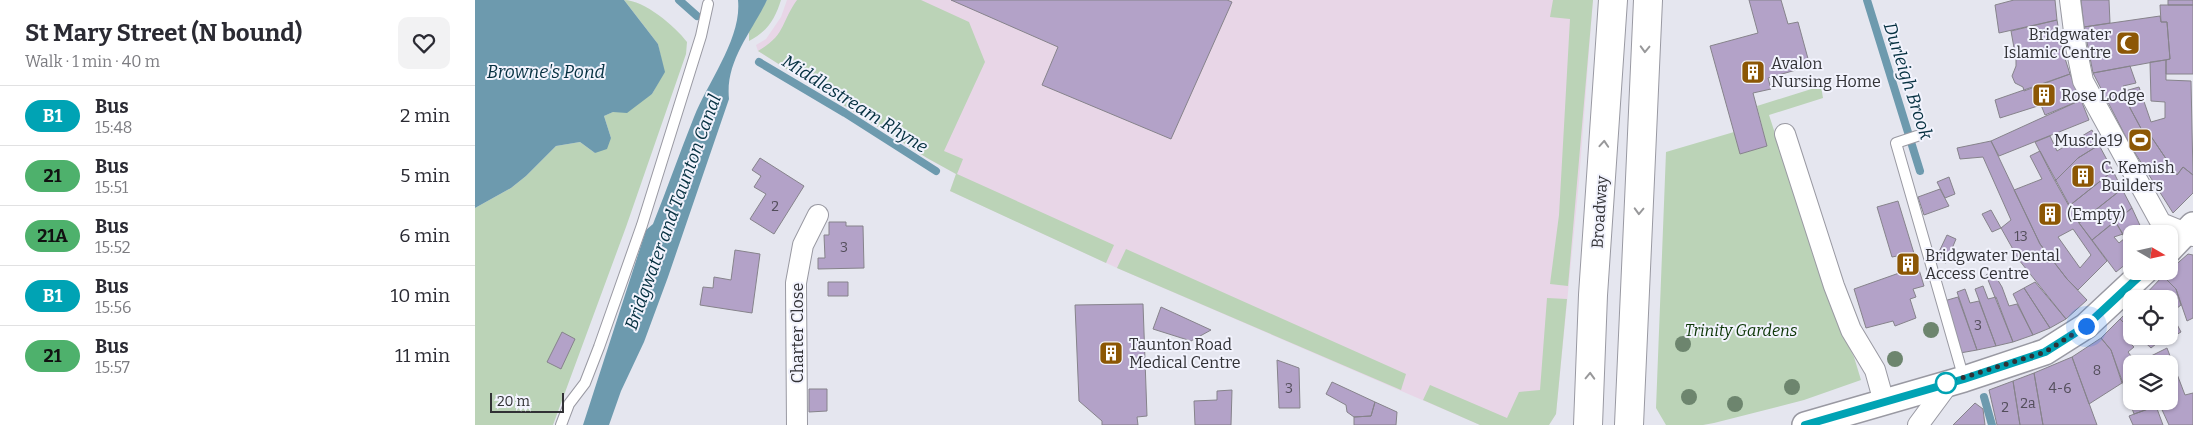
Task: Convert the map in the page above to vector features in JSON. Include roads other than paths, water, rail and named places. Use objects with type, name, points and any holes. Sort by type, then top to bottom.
[{"type":"main road","name":"Broadway","points":[[1589,425],[1593,295],[1613,0]]},
{"type":"main road","points":[[1629,425],[1648,0]]},
{"type":"street","points":[[2070,0],[2076,47],[2083,81],[2161,222],[2185,236]]},
{"type":"street","points":[[1785,134],[1834,286],[1851,330],[1875,370],[1884,402]]},
{"type":"street","name":"Charter Close","points":[[797,425],[796,283],[803,245],[818,216]]},
{"type":"street","points":[[1805,425],[1956,381],[2045,352],[2066,341],[2103,312],[2136,280]]},
{"type":"street","points":[[1918,425],[1956,381]]},
{"type":"lane","points":[[561,425],[569,404],[585,383],[629,263],[701,36],[708,4]]},
{"type":"lane","points":[[1917,136],[1896,143],[1956,381]]},
{"type":"water","name":"Browne's Pond","points":[[475,0],[624,0],[658,44],[665,72],[652,94],[627,113],[613,112],[604,116],[611,138],[607,149],[595,153],[580,142],[556,146],[511,188],[475,208]]},
{"type":"water","name":"Bridgwater and Taunton Canal","points":[[738,0],[767,0],[735,59],[729,85],[729,99],[668,277],[644,342],[621,391],[609,425],[583,425],[646,230],[653,224],[694,117],[730,44],[738,15]]},
{"type":"waterway","name":"Middlestream Rhyne","points":[[679,0],[697,16]]},
{"type":"waterway","name":"Durleigh Brook","points":[[1867,0],[1920,171]]},
{"type":"waterway","name":"Middlestream Rhyne","points":[[759,62],[845,113],[936,171]]},
{"type":"waterway","name":"Durleigh Brook","points":[[1984,397],[1992,425]]},
{"type":"place","name":"Bridgwater Islamic Centre","points":[[2128,43]]},
{"type":"place","name":"Avalon Nursing Home","points":[[1753,72]]},
{"type":"place","name":"Rose Lodge","points":[[2044,95]]},
{"type":"place","name":"Muscle19","points":[[2140,140]]},
{"type":"place","name":"C. Kemish Builders","points":[[2083,176]]},
{"type":"place","name":"(Empty)","points":[[2050,214]]},
{"type":"place","name":"Bridgwater Dental Access Centre","points":[[1908,264]]},
{"type":"place","name":"Taunton Road Medical Centre","points":[[1111,353]]},
{"type":"park label","name":"Trinity Gardens","points":[[1741,330]]}]
